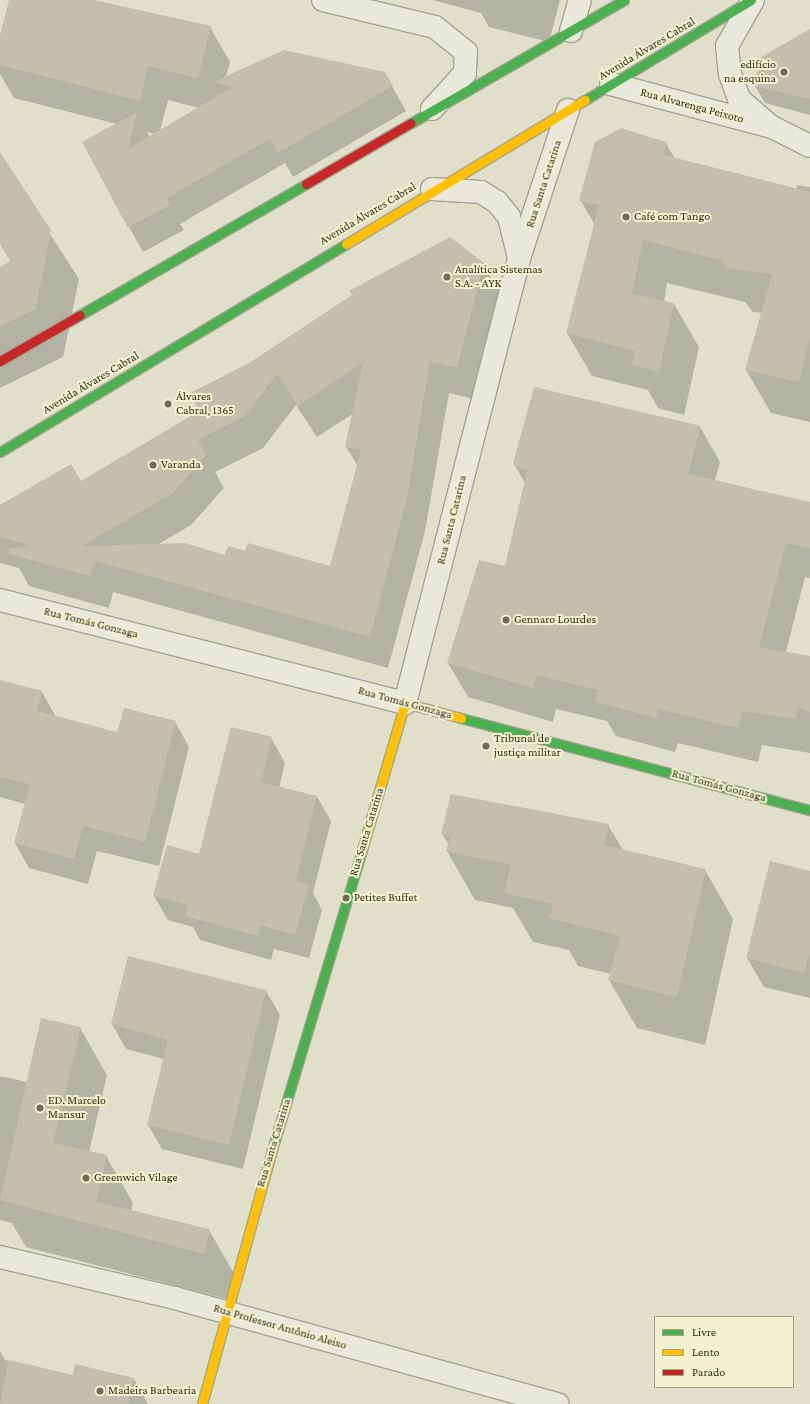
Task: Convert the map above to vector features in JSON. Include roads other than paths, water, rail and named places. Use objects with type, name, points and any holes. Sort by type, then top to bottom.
[{"type":"street","points":[[323,0],[435,27],[466,52],[465,73],[429,112]]},
{"type":"street","points":[[571,31],[580,0]]},
{"type":"street","points":[[0,361],[624,0]]},
{"type":"street","name":"Avenida Álvares Cabral","points":[[0,452],[432,189],[752,0]]},
{"type":"street","name":"Rua Alvarenga Peixoto","points":[[752,0],[727,46],[730,74],[739,99],[772,127]]},
{"type":"street","name":"Rua Alvarenga Peixoto","points":[[612,84],[772,127],[810,146]]},
{"type":"street","name":"Rua Santa Catarina","points":[[202,1404],[226,1312],[405,703],[519,258],[568,110]]},
{"type":"street","name":"Rua Santa Catarina","points":[[432,189],[481,192],[497,202],[509,217],[519,258]]},
{"type":"street","name":"Rua Tomás Gonzaga","points":[[0,600],[405,703],[810,810]]},
{"type":"street","name":"Rua Professor Antônio Aleixo","points":[[0,1257],[226,1312],[558,1404]]},
{"type":"place","name":"edifício na esquina","points":[[784,72]]},
{"type":"place","name":"Café com Tango","points":[[626,217]]},
{"type":"place","name":"Analítica Sistemas S.A. - AYK","points":[[447,277]]},
{"type":"place","name":"Álvares Cabral, 1365","points":[[168,404]]},
{"type":"place","name":"Varanda","points":[[153,465]]},
{"type":"place","name":"Gennaro Lourdes","points":[[506,620]]},
{"type":"place","name":"Tribunal de justiça militar","points":[[486,746]]},
{"type":"place","name":"Petites Buffet","points":[[346,898]]},
{"type":"place","name":"ED. Marcelo Mansur","points":[[40,1108]]},
{"type":"place","name":"Greenwich Vilage","points":[[86,1178]]},
{"type":"place","name":"Madeira Barbearia","points":[[100,1391]]}]
